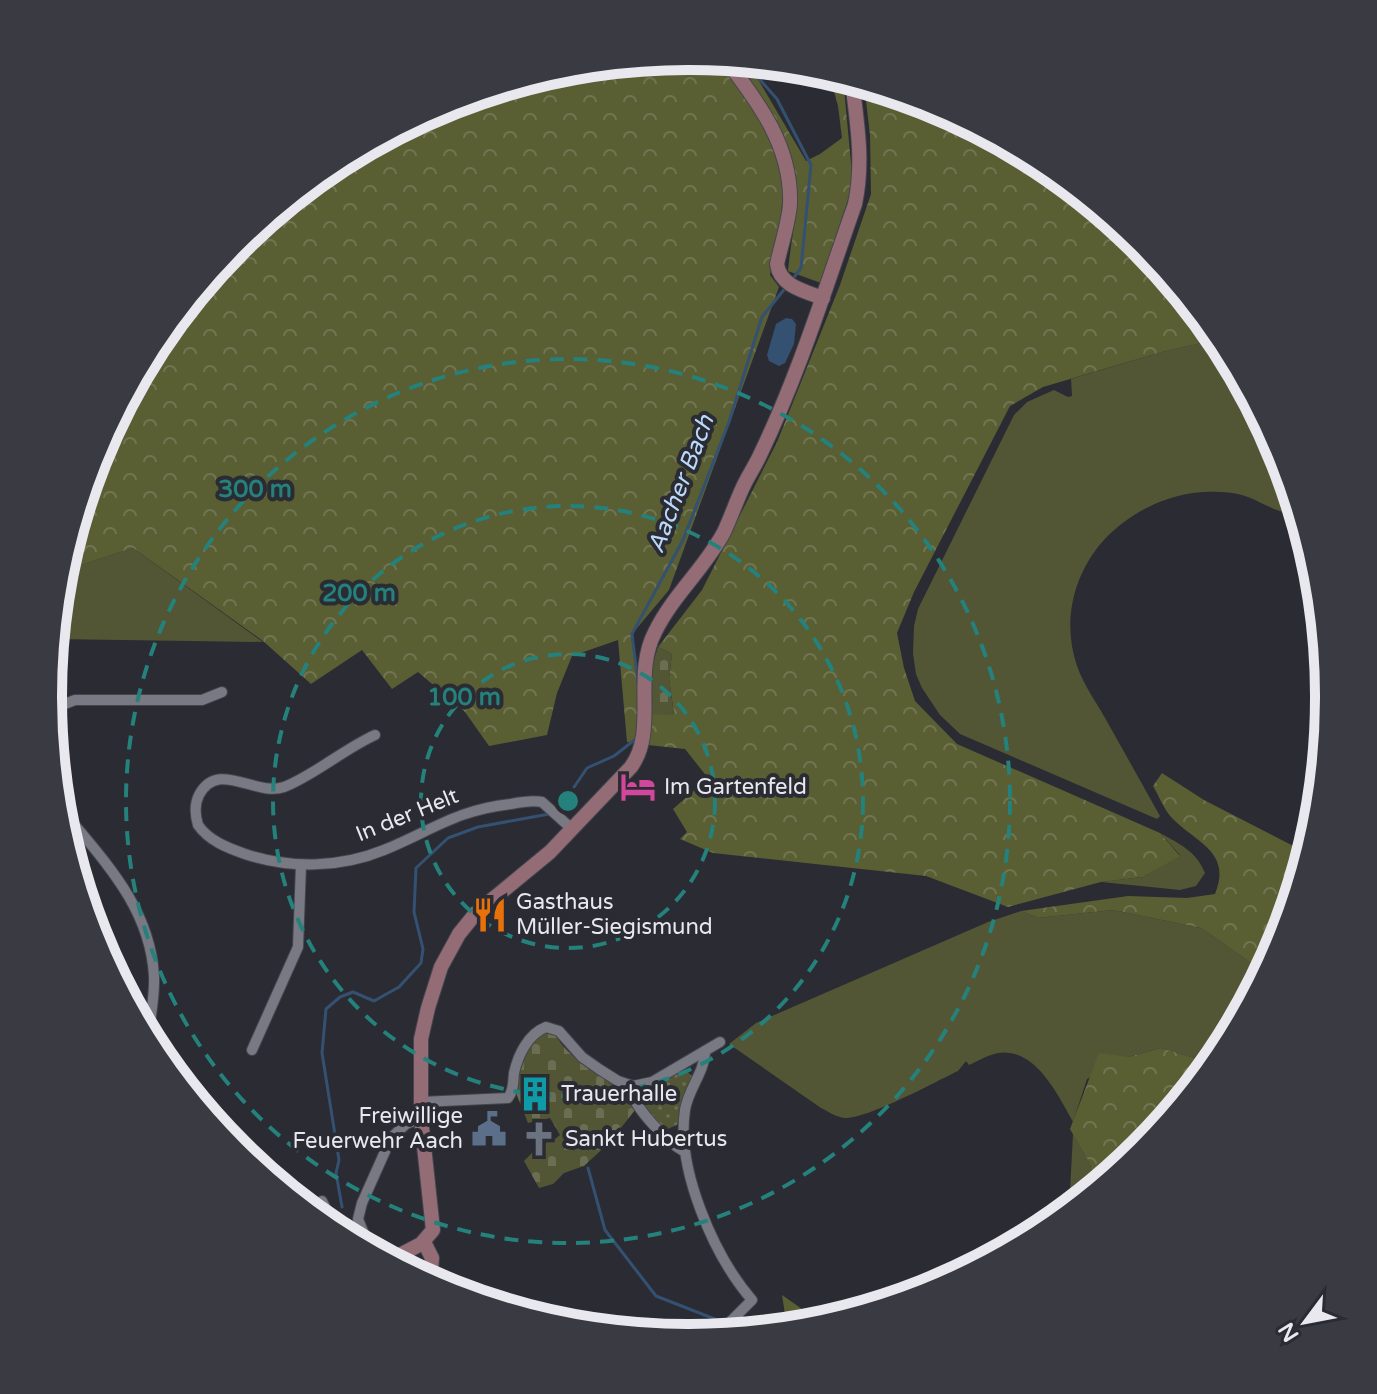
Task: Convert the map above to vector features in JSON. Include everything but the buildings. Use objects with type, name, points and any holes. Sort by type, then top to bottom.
[{"type":"main road","points":[[735,73],[766,116],[787,169],[790,206],[777,264],[787,282],[823,298]]},
{"type":"main road","points":[[401,1254],[424,1242],[432,1233],[421,1118],[421,1039],[436,980],[454,941],[484,904],[543,859],[639,755],[643,736],[642,682],[654,632],[714,549],[725,528],[776,419],[855,204],[861,152],[853,93]]},
{"type":"main road","points":[[424,1242],[431,1268]]},
{"type":"street","points":[[62,705],[75,700],[202,700],[222,692]]},
{"type":"street","name":"In der Helt","points":[[375,735],[352,745],[279,789],[262,790],[226,778],[211,783],[201,793],[196,805],[202,831],[211,839],[255,857],[301,865],[333,863],[370,855],[477,808],[535,801],[552,810],[572,829]]},
{"type":"street","points":[[76,826],[122,882],[143,926],[154,976],[150,1017]]},
{"type":"street","points":[[252,1050],[298,947],[301,865]]},
{"type":"street","points":[[421,1102],[508,1098],[527,1042],[536,1032],[548,1027],[559,1031],[587,1061],[628,1085],[647,1084],[720,1042]]},
{"type":"street","points":[[705,1051],[685,1107],[685,1152],[712,1239],[752,1300],[730,1322]]},
{"type":"street","points":[[628,1085],[634,1100],[685,1152]]},
{"type":"street","points":[[362,1232],[358,1213],[385,1150],[401,1127],[421,1118]]},
{"type":"street","points":[[664,1134],[684,1131]]},
{"type":"street","points":[[322,1201],[325,1207]]},
{"type":"green space","points":[[688,70],[728,72],[754,111],[780,169],[783,194],[770,275],[779,287],[669,590],[632,634],[640,706],[639,744],[627,742],[618,640],[572,656],[557,693],[547,735],[489,746],[465,712],[418,672],[392,689],[362,650],[311,684],[263,641],[133,548],[76,567],[95,496],[127,420],[168,349],[217,284],[275,226],[307,200],[375,154],[411,135],[449,118],[526,92],[607,76]]},
{"type":"green space","points":[[746,74],[755,75],[806,161],[842,138],[833,88],[844,90],[853,184],[821,283],[788,271],[795,216],[795,180],[787,148]]},
{"type":"green space","points":[[865,96],[928,118],[1002,154],[1037,176],[1102,226],[1160,284],[1204,342],[1043,387],[1010,406],[914,592],[897,633],[915,701],[957,744],[1160,833],[1180,856],[1143,877],[1101,882],[1008,907],[926,876],[713,853],[680,839],[687,832],[673,809],[708,778],[685,749],[648,745],[649,714],[674,714],[669,678],[672,654],[658,647],[702,590],[777,442],[840,285],[871,194]]},
{"type":"green space","points":[[1204,342],[1250,420],[1287,513],[1242,495],[1211,492],[1180,495],[1122,523],[1103,541],[1084,569],[1071,616],[1077,666],[1160,816],[1157,819],[960,734],[940,715],[922,688],[913,654],[918,609],[1014,415],[1027,402],[1054,390],[1072,396],[1071,379]]},
{"type":"green space","points":[[133,548],[263,642],[65,639],[76,567]]},
{"type":"green space","points":[[658,647],[672,654],[669,678],[674,715],[649,714],[650,680]]},
{"type":"green space","points":[[1162,773],[1204,800],[1297,848],[1282,898],[1254,965],[1201,928],[1113,910],[1038,918],[1021,911],[1128,896],[1187,898],[1215,894],[1219,880],[1216,858],[1173,819],[1153,786]]},
{"type":"green space","points":[[1160,833],[1187,849],[1197,859],[1205,873],[1196,886],[1180,890],[1101,882],[1143,877],[1180,855]]},
{"type":"green space","points":[[1113,910],[1201,928],[1254,965],[1231,1010],[1199,1059],[1161,1048],[1128,1057],[1087,1079],[1073,1122],[1044,1075],[1023,1057],[1011,1053],[994,1054],[969,1065],[966,1061],[958,1071],[901,1099],[869,1113],[845,1118],[821,1108],[729,1044],[756,1023],[988,922],[1021,911],[1038,918]]},
{"type":"green space","points":[[553,1029],[571,1054],[614,1086],[635,1110],[610,1142],[584,1166],[564,1173],[553,1184],[539,1188],[524,1161],[543,1142],[560,1135],[550,1118],[528,1123],[516,1093],[517,1080],[535,1036]]},
{"type":"green space","points":[[1161,1048],[1199,1059],[1160,1110],[1092,1176],[1090,1164],[1070,1129],[1099,1053],[1128,1057]]},
{"type":"green space","points":[[683,1068],[692,1076],[677,1125],[665,1130],[635,1098]]},
{"type":"green space","points":[[1073,1134],[1090,1164],[1092,1176],[1070,1194]]},
{"type":"green space","points":[[782,1295],[806,1312],[787,1315]]},
{"type":"water","points":[[786,318],[796,324],[794,344],[785,363],[779,366],[769,361],[767,355],[776,324]]},
{"type":"waterway","name":"Aacher Bach","points":[[755,75],[777,99],[811,165],[801,268],[792,280]]},
{"type":"waterway","name":"Aacher Bach","points":[[638,683],[632,634],[683,540],[729,422],[762,317],[787,286]]},
{"type":"waterway","name":"Aacher Bach","points":[[342,1207],[336,1173],[339,1160],[322,1053],[326,1009],[340,997],[353,992],[374,1001],[399,987],[421,963],[423,949],[414,912],[416,868],[448,838],[478,827],[549,814],[570,793],[587,768],[614,756],[637,738]]},
{"type":"waterway","points":[[588,1168],[605,1230],[656,1296],[723,1322]]},
{"type":"place","name":"Im Gartenfeld","points":[[638,787]]},
{"type":"place","name":"Gasthaus Müller-Siegismund","points":[[490,915]]},
{"type":"place","name":"Trauerhalle","points":[[535,1094]]},
{"type":"place","name":"Freiwillige Feuerwehr Aach","points":[[489,1129]]},
{"type":"place","name":"Sankt Hubertus","points":[[539,1139]]}]
